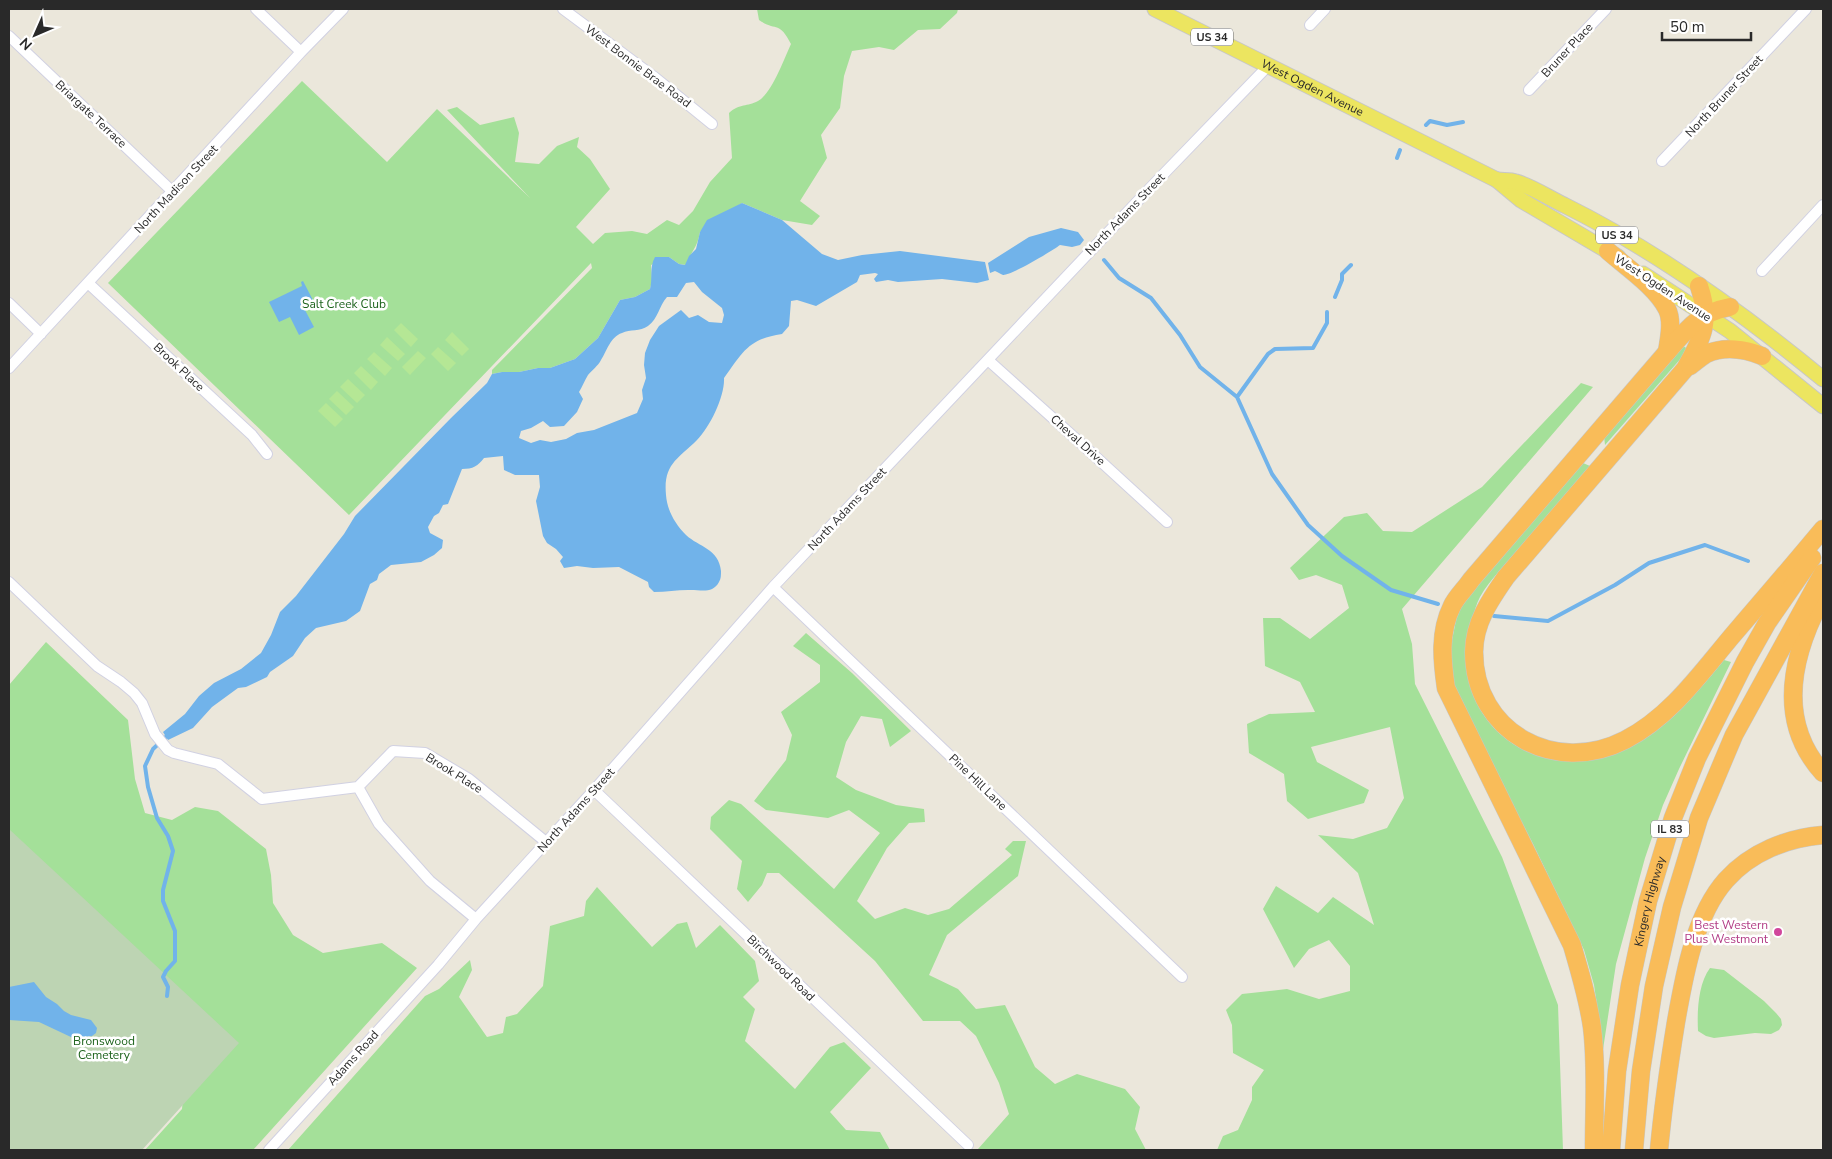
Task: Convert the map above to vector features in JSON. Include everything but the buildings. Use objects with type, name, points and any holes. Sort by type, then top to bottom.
[{"type":"highway","points":[[1608,251],[1654,292],[1668,310],[1670,328],[1667,352]]},
{"type":"highway","points":[[1699,286],[1705,315],[1702,337],[1685,369],[1506,577],[1490,600],[1479,623],[1474,650],[1476,673],[1482,694],[1492,712],[1507,729],[1524,741],[1552,751],[1566,753],[1584,752],[1607,748],[1624,741],[1659,717],[1675,702],[1823,529]]},
{"type":"highway","points":[[1594,1150],[1592,1029],[1583,980],[1572,945],[1446,688],[1443,665],[1443,633],[1452,606],[1471,580],[1667,352],[1693,323],[1705,315],[1730,307]]},
{"type":"highway","points":[[1685,369],[1707,354],[1726,350],[1748,350],[1762,356]]},
{"type":"highway","name":"Kingery Highway","points":[[1611,1150],[1617,1071],[1630,985],[1648,901],[1673,818],[1697,758],[1745,662],[1767,623],[1823,541]]},
{"type":"highway","name":"Kingery Highway","points":[[1634,1150],[1641,1071],[1654,986],[1672,907],[1699,818],[1734,735],[1823,573]]},
{"type":"highway","points":[[1823,597],[1811,620],[1798,654],[1793,685],[1794,715],[1800,740],[1814,764],[1823,773]]},
{"type":"highway","points":[[1659,1150],[1666,1080],[1683,979],[1692,949],[1708,910],[1726,880],[1751,859],[1765,850],[1782,843],[1810,836],[1823,835]]},
{"type":"main road","name":"West Ogden Avenue","points":[[1155,9],[1497,180],[1521,200],[1608,251],[1705,315],[1762,356],[1823,406]]},
{"type":"main road","name":"West Ogden Avenue","points":[[1497,180],[1516,182],[1580,213],[1641,248],[1730,307],[1778,342],[1823,379]]},
{"type":"street","points":[[256,9],[301,52]]},
{"type":"street","name":"North Madison Street","points":[[9,368],[343,9]]},
{"type":"street","name":"West Bonnie Brae Road","points":[[563,9],[654,76],[712,124]]},
{"type":"street","points":[[1310,25],[1325,9]]},
{"type":"street","name":"Bruner Place","points":[[1529,90],[1606,9]]},
{"type":"street","name":"North Bruner Street","points":[[1662,161],[1806,9]]},
{"type":"street","name":"Briargate Terrace","points":[[9,36],[173,192]]},
{"type":"street","name":"North Adams Street","points":[[438,965],[476,919],[594,790],[773,587],[1151,187],[1269,65]]},
{"type":"street","points":[[1762,271],[1823,205]]},
{"type":"street","name":"Brook Place","points":[[88,283],[252,435],[267,454]]},
{"type":"street","points":[[9,303],[41,334]]},
{"type":"street","name":"Cheval Drive","points":[[988,360],[1167,522]]},
{"type":"street","points":[[9,582],[97,666],[134,693],[142,703],[155,734],[168,750],[218,764],[262,799],[358,786],[379,824],[430,881],[476,919]]},
{"type":"street","name":"Pine Hill Lane","points":[[773,587],[1182,977]]},
{"type":"street","name":"Brook Place","points":[[358,786],[393,751],[425,753],[468,779],[546,842]]},
{"type":"street","name":"Birchwood Road","points":[[594,790],[968,1145]]},
{"type":"street","name":"Adams Road","points":[[269,1150],[438,965]]},
{"type":"green space","name":"Salt Creek Club","points":[[757,9],[958,9],[957,13],[940,29],[918,30],[894,50],[879,47],[852,51],[844,76],[840,108],[821,135],[827,158],[800,201],[820,216],[812,225],[782,220],[742,203],[700,232],[686,265],[679,264],[669,257],[651,265],[652,281],[650,289],[635,297],[620,300],[598,338],[575,359],[550,368],[492,374],[492,370],[592,268],[591,263],[349,515],[108,283],[302,81],[387,162],[437,109],[530,198],[447,110],[457,107],[480,125],[514,117],[519,133],[515,162],[539,164],[557,146],[579,137],[577,147],[590,159],[610,189],[576,227],[593,244],[605,233],[632,231],[647,234],[667,220],[679,225],[693,211],[710,182],[732,158],[729,113],[740,106],[758,101],[763,97],[777,75],[791,44],[780,29],[759,20]]},
{"type":"green space","points":[[401,323],[418,339],[411,347],[394,330]]},
{"type":"green space","points":[[452,332],[469,349],[462,356],[445,340]]},
{"type":"green space","points":[[387,337],[405,354],[398,361],[380,345]]},
{"type":"green space","points":[[1683,346],[1688,349],[1683,356],[1605,445],[1604,436]]},
{"type":"green space","points":[[438,347],[456,363],[448,371],[431,354]]},
{"type":"green space","points":[[418,351],[426,358],[410,375],[402,367]]},
{"type":"green space","points":[[374,352],[392,368],[385,376],[367,359]]},
{"type":"green space","points":[[361,366],[378,382],[371,390],[354,373]]},
{"type":"green space","points":[[348,379],[365,395],[357,403],[340,387]]},
{"type":"green space","points":[[1581,383],[1593,387],[1402,609],[1412,644],[1415,684],[1502,857],[1558,1005],[1563,1150],[1217,1150],[1223,1136],[1238,1130],[1252,1100],[1252,1087],[1264,1070],[1233,1053],[1232,1025],[1226,1010],[1242,994],[1287,989],[1319,999],[1350,991],[1350,966],[1329,940],[1309,949],[1294,968],[1263,909],[1276,886],[1318,913],[1333,897],[1374,925],[1358,873],[1318,835],[1353,839],[1387,828],[1404,798],[1390,727],[1311,747],[1317,762],[1369,790],[1364,803],[1308,819],[1287,801],[1284,774],[1249,753],[1247,724],[1269,714],[1315,712],[1300,682],[1265,666],[1263,618],[1280,618],[1310,639],[1349,608],[1342,585],[1316,575],[1299,580],[1290,568],[1344,517],[1367,513],[1383,531],[1412,532],[1482,487]]},
{"type":"green space","points":[[337,391],[354,407],[346,415],[329,399]]},
{"type":"green space","points":[[326,403],[343,419],[335,427],[318,411]]},
{"type":"green space","points":[[1583,463],[1590,466],[1494,577],[1484,590],[1476,607],[1467,667],[1473,693],[1484,716],[1500,734],[1519,748],[1542,757],[1566,761],[1591,760],[1616,753],[1648,736],[1689,701],[1724,660],[1731,662],[1663,805],[1645,858],[1616,964],[1602,1056],[1594,985],[1584,950],[1533,844],[1470,722],[1455,689],[1451,663],[1452,640],[1456,620],[1463,602]]},
{"type":"green space","points":[[806,633],[852,673],[911,731],[890,747],[882,719],[861,716],[846,742],[836,777],[856,790],[896,805],[924,809],[925,822],[909,823],[887,848],[857,901],[875,919],[905,908],[928,915],[949,909],[1012,855],[1005,849],[1013,841],[1026,841],[1018,876],[947,935],[929,975],[958,989],[976,1009],[1005,1005],[1035,1067],[1055,1084],[1077,1074],[1125,1089],[1140,1107],[1135,1129],[1146,1150],[979,1150],[1009,1114],[999,1083],[976,1036],[960,1021],[923,1021],[875,961],[779,873],[767,873],[762,885],[748,902],[737,889],[742,861],[710,829],[711,817],[729,800],[741,804],[834,889],[880,833],[849,810],[828,818],[766,810],[754,801],[786,760],[792,735],[781,712],[820,682],[820,665],[793,646]]},
{"type":"green space","points":[[46,642],[128,720],[135,779],[145,813],[172,820],[195,807],[218,811],[266,849],[271,875],[273,903],[293,935],[323,953],[382,943],[417,968],[253,1150],[145,1150],[182,1109],[187,1057],[9,856],[9,685]]},
{"type":"green space","name":"Bronswood Cemetery","points":[[9,829],[239,1043],[142,1150],[9,1150]]},
{"type":"green space","points":[[597,887],[652,947],[677,924],[687,922],[696,948],[720,925],[755,961],[759,981],[743,997],[755,1009],[745,1041],[795,1089],[830,1047],[844,1042],[871,1068],[830,1112],[846,1130],[880,1132],[890,1150],[288,1150],[425,996],[439,989],[470,960],[472,970],[459,997],[487,1037],[503,1033],[506,1017],[517,1014],[543,986],[550,926],[584,916],[586,901]]},
{"type":"green space","points":[[1710,968],[1724,970],[1764,1001],[1781,1019],[1782,1025],[1779,1030],[1771,1034],[1755,1033],[1714,1038],[1698,1031],[1698,1007],[1701,990]]},
{"type":"water","points":[[742,203],[782,220],[822,254],[838,260],[862,255],[900,251],[985,262],[989,280],[977,283],[942,279],[876,282],[874,279],[878,274],[860,275],[857,282],[816,306],[797,300],[791,301],[789,326],[782,334],[761,339],[747,348],[724,378],[722,393],[712,419],[697,440],[673,463],[667,476],[666,495],[668,506],[678,526],[686,535],[708,549],[717,558],[721,578],[713,589],[654,592],[649,587],[648,582],[619,567],[593,568],[577,566],[564,568],[560,561],[563,557],[547,543],[543,536],[536,501],[540,487],[539,475],[515,475],[504,470],[503,456],[484,458],[475,466],[462,469],[448,504],[443,505],[428,527],[430,533],[443,540],[442,548],[421,562],[391,565],[379,574],[377,580],[370,584],[360,611],[346,621],[316,628],[305,638],[293,656],[270,672],[267,677],[246,687],[238,688],[212,707],[193,728],[168,740],[163,732],[185,714],[199,696],[214,683],[241,669],[261,653],[271,635],[280,612],[296,596],[344,534],[355,516],[487,383],[492,374],[550,368],[575,359],[598,338],[620,300],[635,297],[650,289],[652,265],[655,257],[669,257],[679,264],[685,265],[689,256],[696,249],[700,232],[707,220]],"holes":[[[694,282],[702,292],[722,308],[724,315],[722,323],[709,322],[698,315],[689,318],[681,310],[659,326],[650,340],[645,353],[646,378],[642,390],[643,399],[637,413],[594,430],[577,433],[566,439],[551,442],[540,440],[531,443],[519,438],[521,431],[543,421],[550,427],[564,426],[577,412],[583,399],[579,392],[614,338],[625,332],[648,326],[654,320],[667,297],[677,297],[686,283]]]},
{"type":"water","points":[[1061,228],[1078,232],[1084,240],[1080,245],[1072,247],[1060,245],[1014,272],[1003,275],[995,271],[990,273],[988,263],[1029,237]]},
{"type":"water","points":[[303,281],[315,304],[305,310],[314,327],[299,335],[290,317],[279,322],[269,302],[302,286],[301,282]]},
{"type":"water","points":[[34,982],[46,997],[64,1011],[71,1015],[91,1020],[97,1028],[96,1033],[92,1036],[73,1038],[39,1022],[9,1020],[9,987]]},
{"type":"waterway","points":[[1426,125],[1430,121],[1447,125],[1463,122]]},
{"type":"waterway","points":[[1397,158],[1400,150]]},
{"type":"waterway","points":[[1104,260],[1119,278],[1151,298],[1180,335],[1200,367],[1237,397],[1272,474],[1308,525],[1342,556],[1391,590],[1438,604]]},
{"type":"waterway","points":[[1335,297],[1342,280],[1342,274],[1351,265]]},
{"type":"waterway","points":[[1237,397],[1268,354],[1275,349],[1313,348],[1327,323],[1327,312]]},
{"type":"waterway","points":[[1494,616],[1548,621],[1615,585],[1649,563],[1705,545],[1748,561]]},
{"type":"waterway","points":[[167,996],[168,987],[163,977],[175,961],[175,931],[163,901],[163,890],[173,851],[168,836],[157,818],[148,787],[145,766],[153,749],[170,733]]},
{"type":"place","name":"Best Western Plus Westmont","points":[[1778,932]]}]
